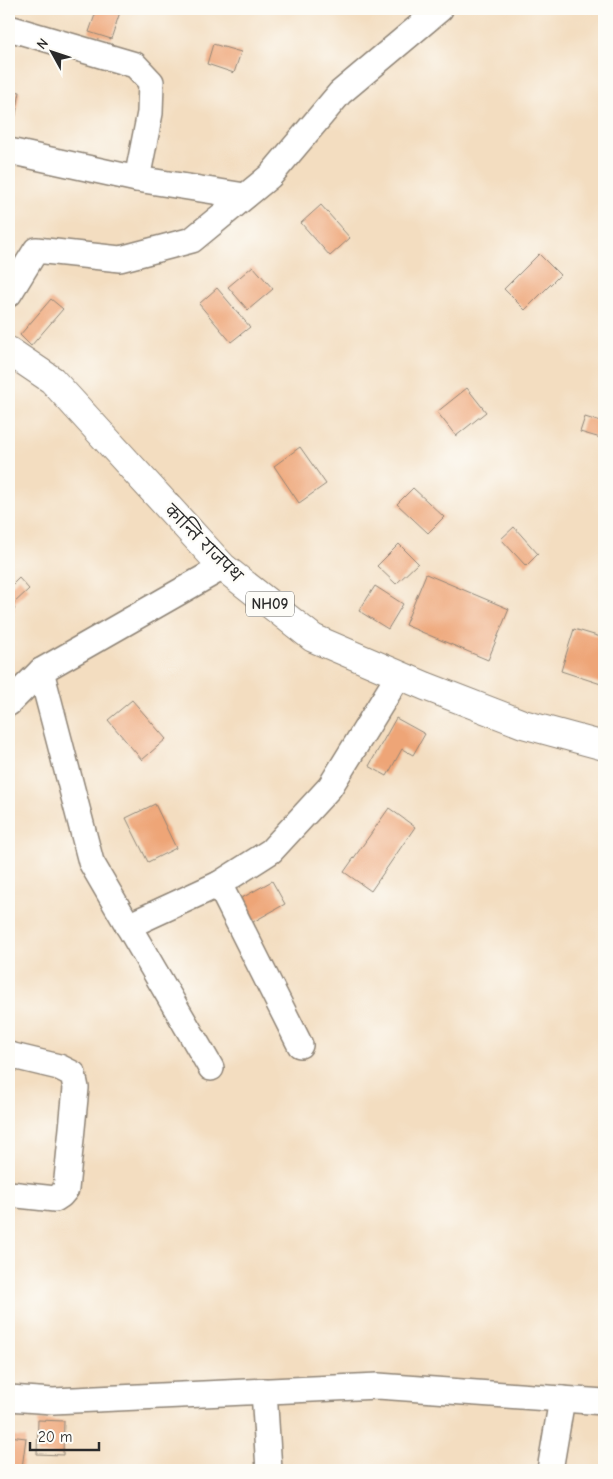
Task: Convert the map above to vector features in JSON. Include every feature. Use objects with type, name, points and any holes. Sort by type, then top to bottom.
[{"type":"main road","name":"कान्ति राजपथ","points":[[9,350],[52,380],[223,567],[313,638],[399,675],[523,724],[604,746]]},
{"type":"street","points":[[9,294],[36,250],[120,259],[192,240],[270,176],[340,93],[440,9]]},
{"type":"street","points":[[9,28],[135,65],[150,82],[150,113],[137,179]]},
{"type":"street","points":[[9,151],[137,179],[245,196]]},
{"type":"street","points":[[9,702],[41,671],[223,567]]},
{"type":"street","points":[[41,671],[91,862],[211,1068]]},
{"type":"street","points":[[128,926],[219,884],[271,851],[330,787],[399,675]]},
{"type":"street","points":[[219,884],[300,1045]]},
{"type":"street","points":[[9,1055],[73,1074],[76,1088],[66,1188],[61,1195],[55,1198],[9,1194]]},
{"type":"street","points":[[9,1398],[53,1401],[378,1386],[604,1402]]},
{"type":"street","points":[[264,1391],[269,1470]]},
{"type":"street","points":[[550,1470],[562,1399]]},
{"type":"building","points":[[97,9],[121,9],[111,39],[89,32]]},
{"type":"building","points":[[213,44],[241,52],[234,73],[207,64]]},
{"type":"building","points":[[9,90],[20,92],[15,119],[9,117]]},
{"type":"building","points":[[321,205],[350,238],[330,256],[301,223]]},
{"type":"building","points":[[539,254],[560,275],[525,310],[504,289]]},
{"type":"building","points":[[253,266],[273,289],[248,310],[228,287]]},
{"type":"building","points":[[217,288],[250,327],[231,342],[199,304]]},
{"type":"building","points":[[51,299],[63,309],[31,346],[20,335]]},
{"type":"building","points":[[467,388],[486,412],[456,436],[437,412]]},
{"type":"building","points":[[585,417],[604,423],[604,439],[580,432]]},
{"type":"building","points":[[300,447],[326,484],[299,503],[274,466]]},
{"type":"building","points":[[413,488],[444,517],[428,533],[397,504]]},
{"type":"building","points":[[514,527],[538,554],[526,566],[501,539]]},
{"type":"building","points":[[399,544],[418,563],[396,584],[377,566]]},
{"type":"building","points":[[426,574],[509,609],[488,660],[405,625]]},
{"type":"building","points":[[19,578],[29,589],[12,605],[15,609],[9,615],[9,588]]},
{"type":"building","points":[[375,586],[403,604],[388,629],[359,611]]},
{"type":"building","points":[[574,629],[604,638],[604,685],[561,671]]},
{"type":"building","points":[[132,700],[166,739],[142,760],[108,720]]},
{"type":"building","points":[[396,718],[425,734],[413,755],[402,749],[387,776],[369,766]]},
{"type":"building","points":[[155,804],[176,848],[148,862],[126,818]]},
{"type":"building","points":[[389,808],[415,827],[371,891],[344,872]]},
{"type":"building","points":[[272,881],[285,904],[253,922],[240,899]]},
{"type":"building","points":[[38,1420],[64,1421],[63,1455],[37,1454]]},
{"type":"building","points":[[9,1436],[26,1438],[22,1468],[9,1467]]}]
